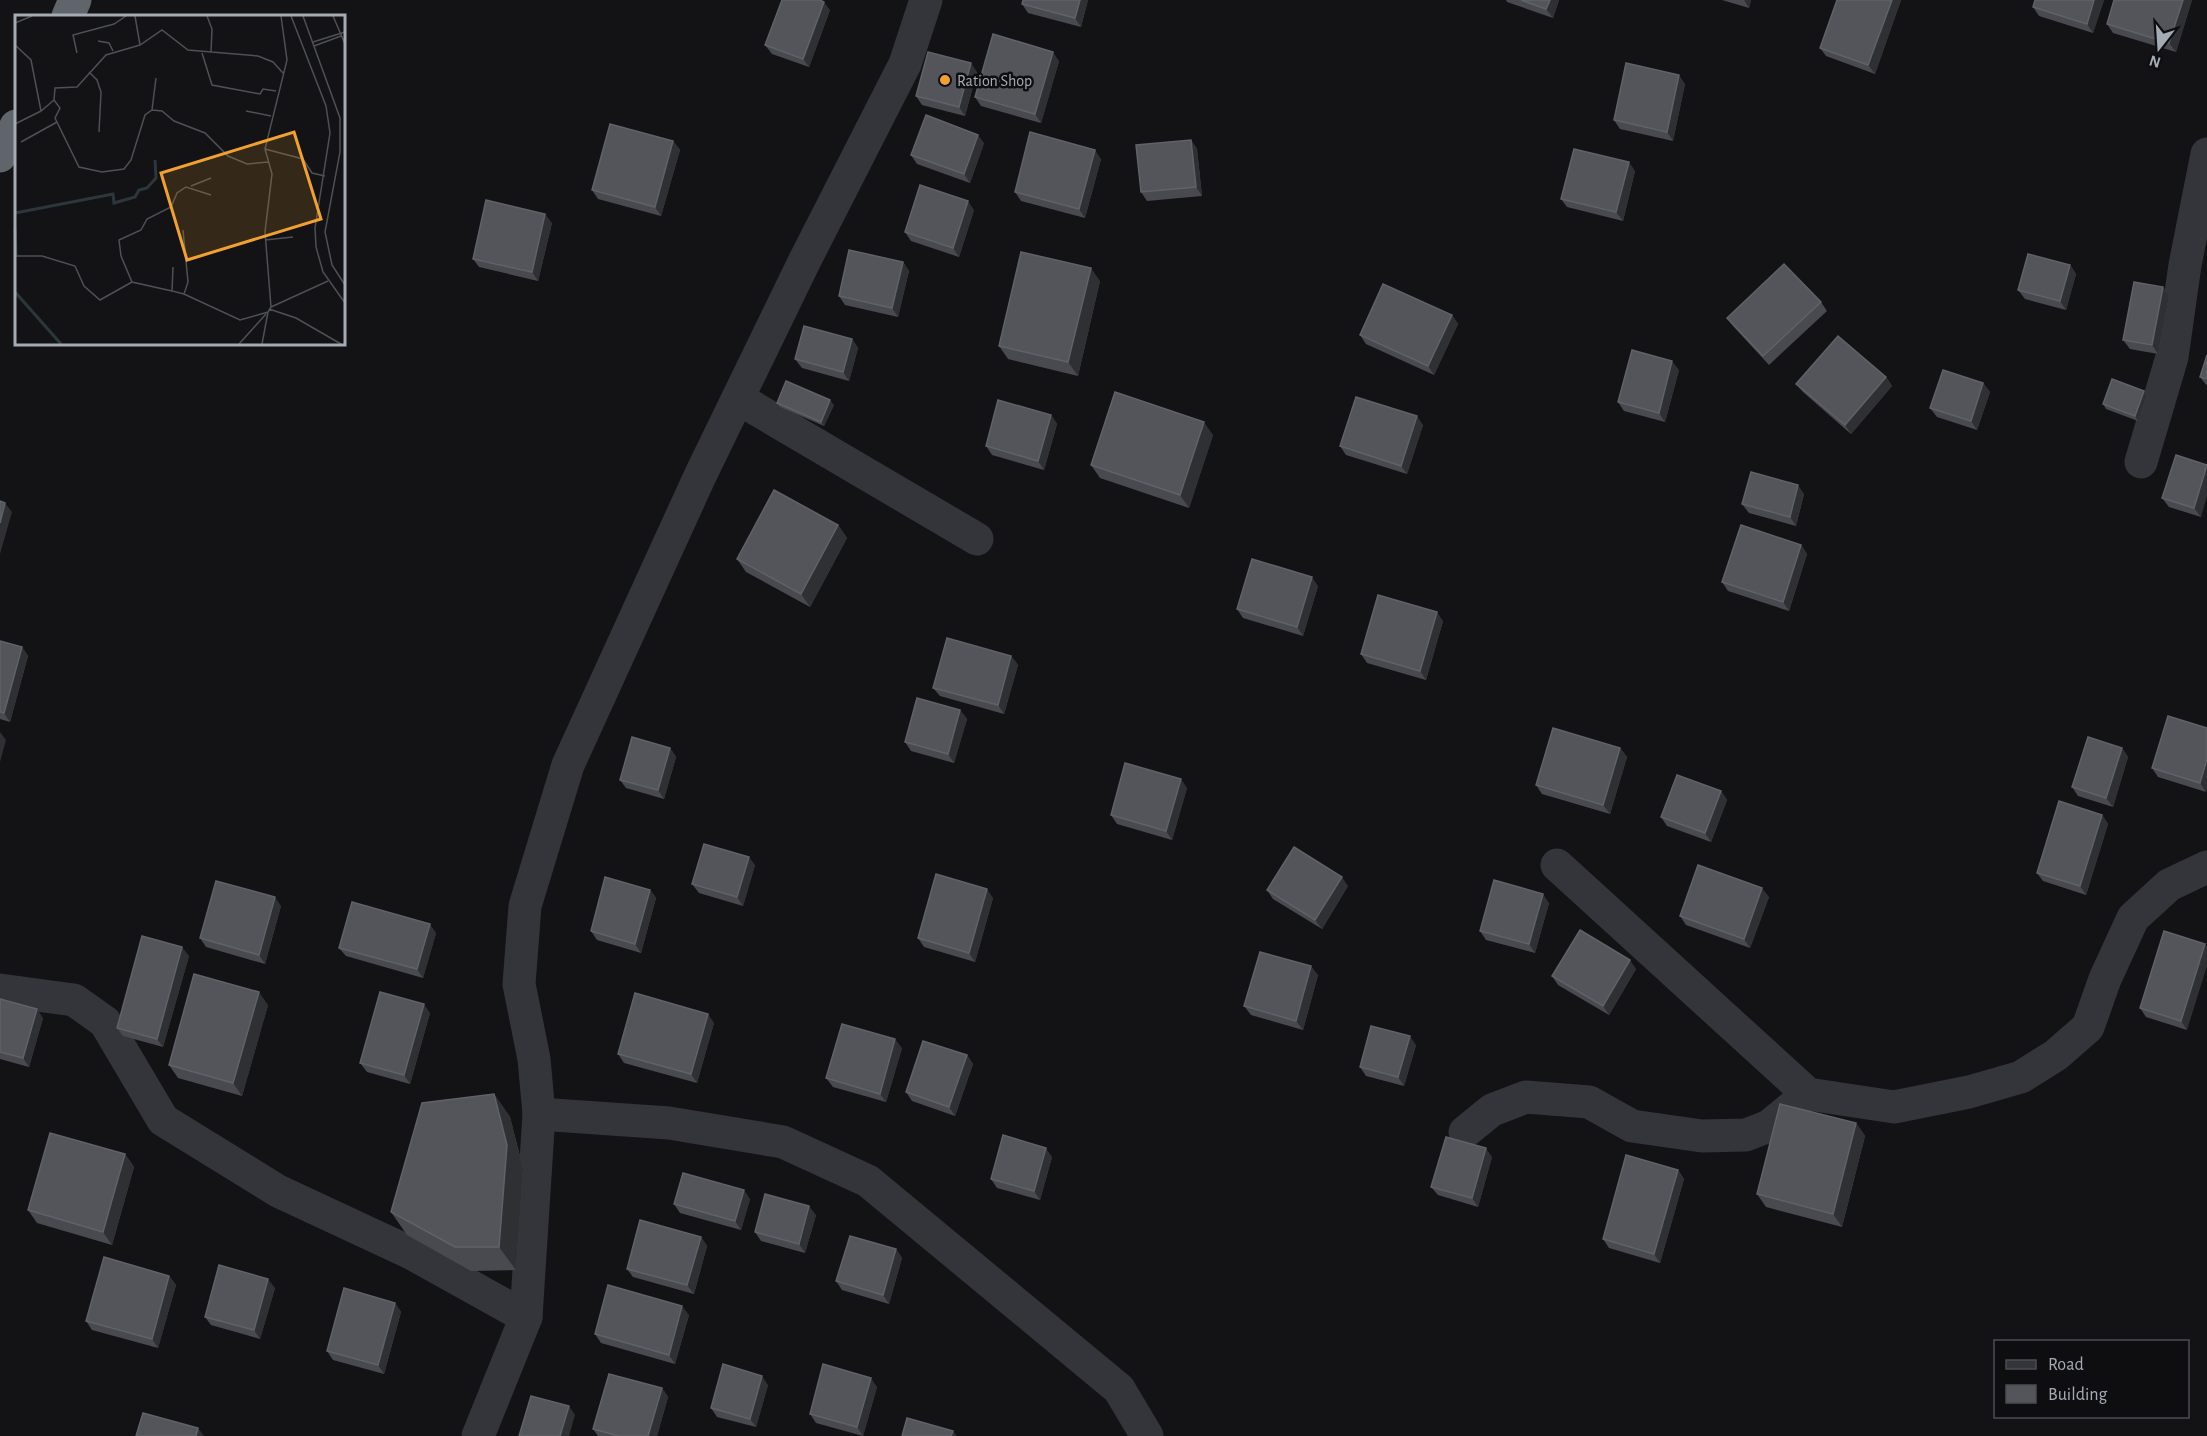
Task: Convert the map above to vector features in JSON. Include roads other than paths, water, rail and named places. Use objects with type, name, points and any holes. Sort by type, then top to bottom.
[{"type":"highway","points":[[68,15],[75,0]]},
{"type":"highway","points":[[0,156],[15,128]]},
{"type":"street","points":[[478,1436],[526,1317],[539,1114],[534,1059],[519,984],[525,906],[568,765],[700,476],[804,262],[905,64],[926,0]]},
{"type":"street","points":[[2140,462],[2172,357],[2185,265],[2207,154]]},
{"type":"street","points":[[739,399],[976,538]]},
{"type":"street","points":[[1557,865],[1808,1094],[1894,1107],[1969,1092],[2021,1077],[2056,1055],[2088,1027],[2105,978],[2133,918],[2169,885],[2207,867]]},
{"type":"street","points":[[0,990],[74,1000],[105,1022],[163,1120],[278,1191],[411,1253],[526,1317]]},
{"type":"street","points":[[1465,1132],[1492,1110],[1526,1097],[1589,1102],[1632,1126],[1702,1136],[1746,1135],[1769,1126],[1808,1094]]},
{"type":"street","points":[[539,1114],[669,1123],[783,1142],[868,1181],[1119,1389],[1147,1436]]},
{"type":"place","name":"Ration Shop","points":[[945,80]]}]
